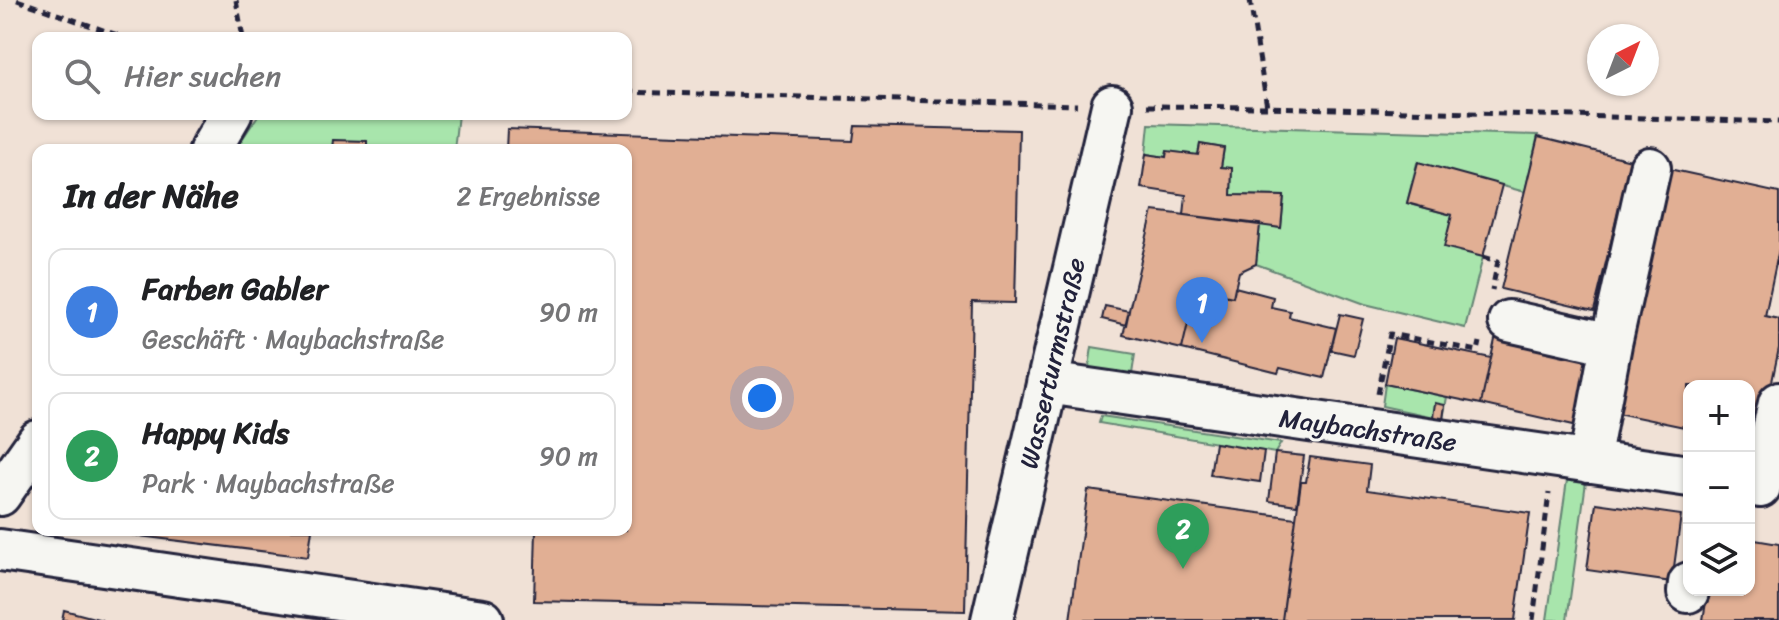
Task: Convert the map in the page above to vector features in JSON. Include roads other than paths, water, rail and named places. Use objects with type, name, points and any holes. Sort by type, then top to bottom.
[{"type":"street","name":"Wasserturmstraße","points":[[992,620],[1112,106]]},
{"type":"street","points":[[214,144],[228,120]]},
{"type":"street","points":[[1571,459],[1611,344],[1650,168]]},
{"type":"street","points":[[1494,316],[1611,344]]},
{"type":"street","name":"Maybachstraße","points":[[1047,383],[1683,475]]},
{"type":"street","points":[[1763,487],[1779,403]]},
{"type":"street","points":[[0,495],[32,450]]},
{"type":"street","points":[[0,550],[457,618]]},
{"type":"place","name":"Farben Gabler","points":[[1202,343]]},
{"type":"place","name":"Happy Kids","points":[[1183,569]]}]
